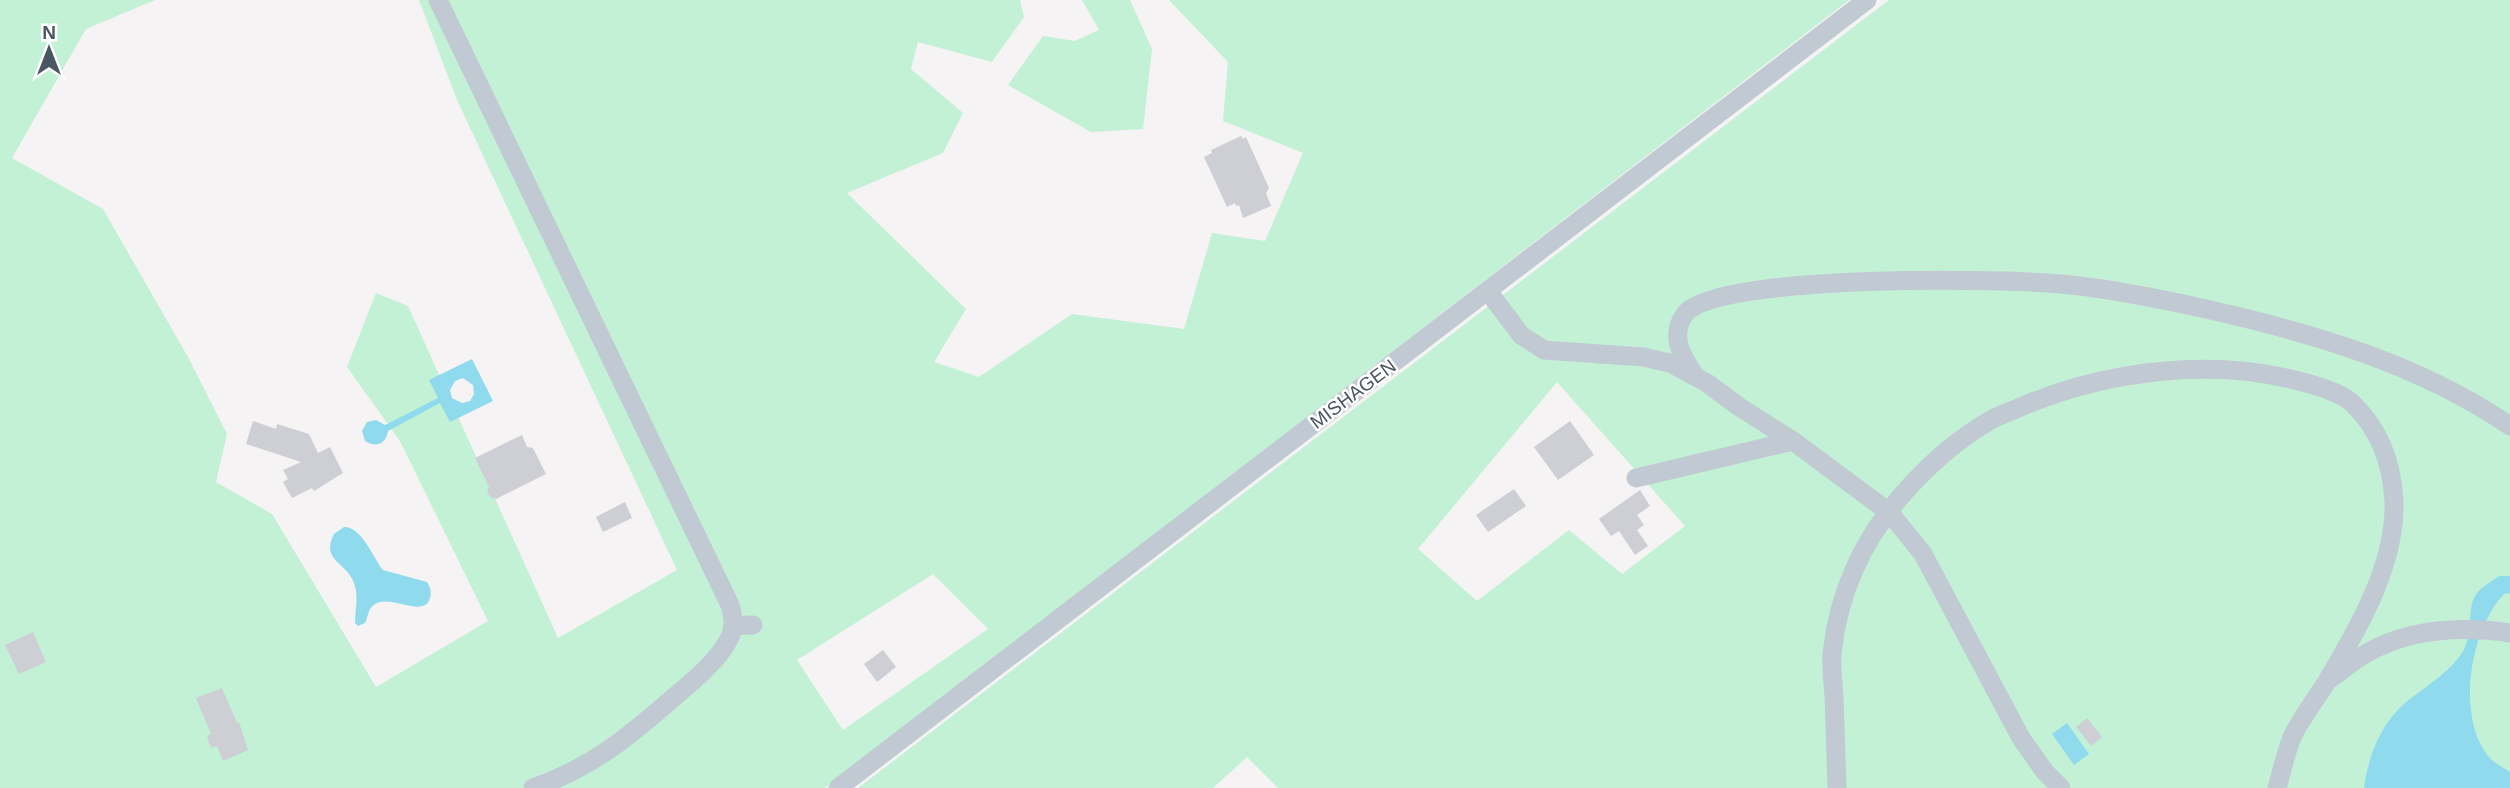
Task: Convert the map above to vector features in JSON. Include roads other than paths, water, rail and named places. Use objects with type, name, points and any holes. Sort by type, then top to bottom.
[{"type":"street","points":[[438,0],[734,619],[731,636],[699,676],[630,736],[565,777],[533,788]]},
{"type":"street","name":"MISHAGEN","points":[[838,788],[1867,0]]},
{"type":"street","points":[[1695,376],[1681,355],[1677,341],[1679,325],[1687,311],[1721,297],[1811,285],[1992,279],[2135,294],[2340,344],[2408,370],[2476,403],[2510,426]]},
{"type":"street","points":[[1488,291],[1521,335],[1544,350],[1643,357],[1670,363],[1695,376],[1793,440],[1889,513],[1923,554],[2021,738],[2045,772],[2061,788]]},
{"type":"street","points":[[1837,788],[1832,653],[1842,606],[1854,568],[1889,513],[1917,479],[1949,448],[1991,420],[2042,398],[2086,386],[2164,372],[2228,369],[2280,375],[2325,388],[2349,400],[2371,425],[2383,446],[2391,472],[2394,504],[2384,564],[2367,606],[2328,680],[2293,737],[2277,788]]},
{"type":"street","points":[[1636,478],[1793,440]]},
{"type":"street","points":[[733,626],[753,625]]},
{"type":"street","points":[[2328,680],[2367,653],[2397,639],[2430,631],[2468,629],[2510,633]]},
{"type":"water","points":[[472,359],[493,401],[450,422],[440,403],[388,431],[380,444],[365,441],[362,431],[367,422],[376,420],[385,425],[438,398],[429,380]],"holes":[[[463,378],[473,385],[474,394],[470,401],[462,403],[452,398],[450,390],[455,381]]]},
{"type":"water","points":[[344,527],[350,528],[361,537],[383,570],[427,582],[431,594],[427,604],[375,604],[365,623],[358,626],[355,623],[357,598],[354,583],[330,550],[334,534]]},
{"type":"water","points":[[2499,576],[2510,576],[2510,593],[2504,594],[2492,609],[2483,628],[2471,673],[2470,696],[2472,719],[2478,739],[2488,756],[2510,772],[2510,788],[2364,788],[2374,749],[2386,725],[2403,705],[2440,677],[2457,660],[2468,639],[2475,596]]},
{"type":"water","points":[[2067,723],[2089,754],[2074,765],[2052,734]]}]
